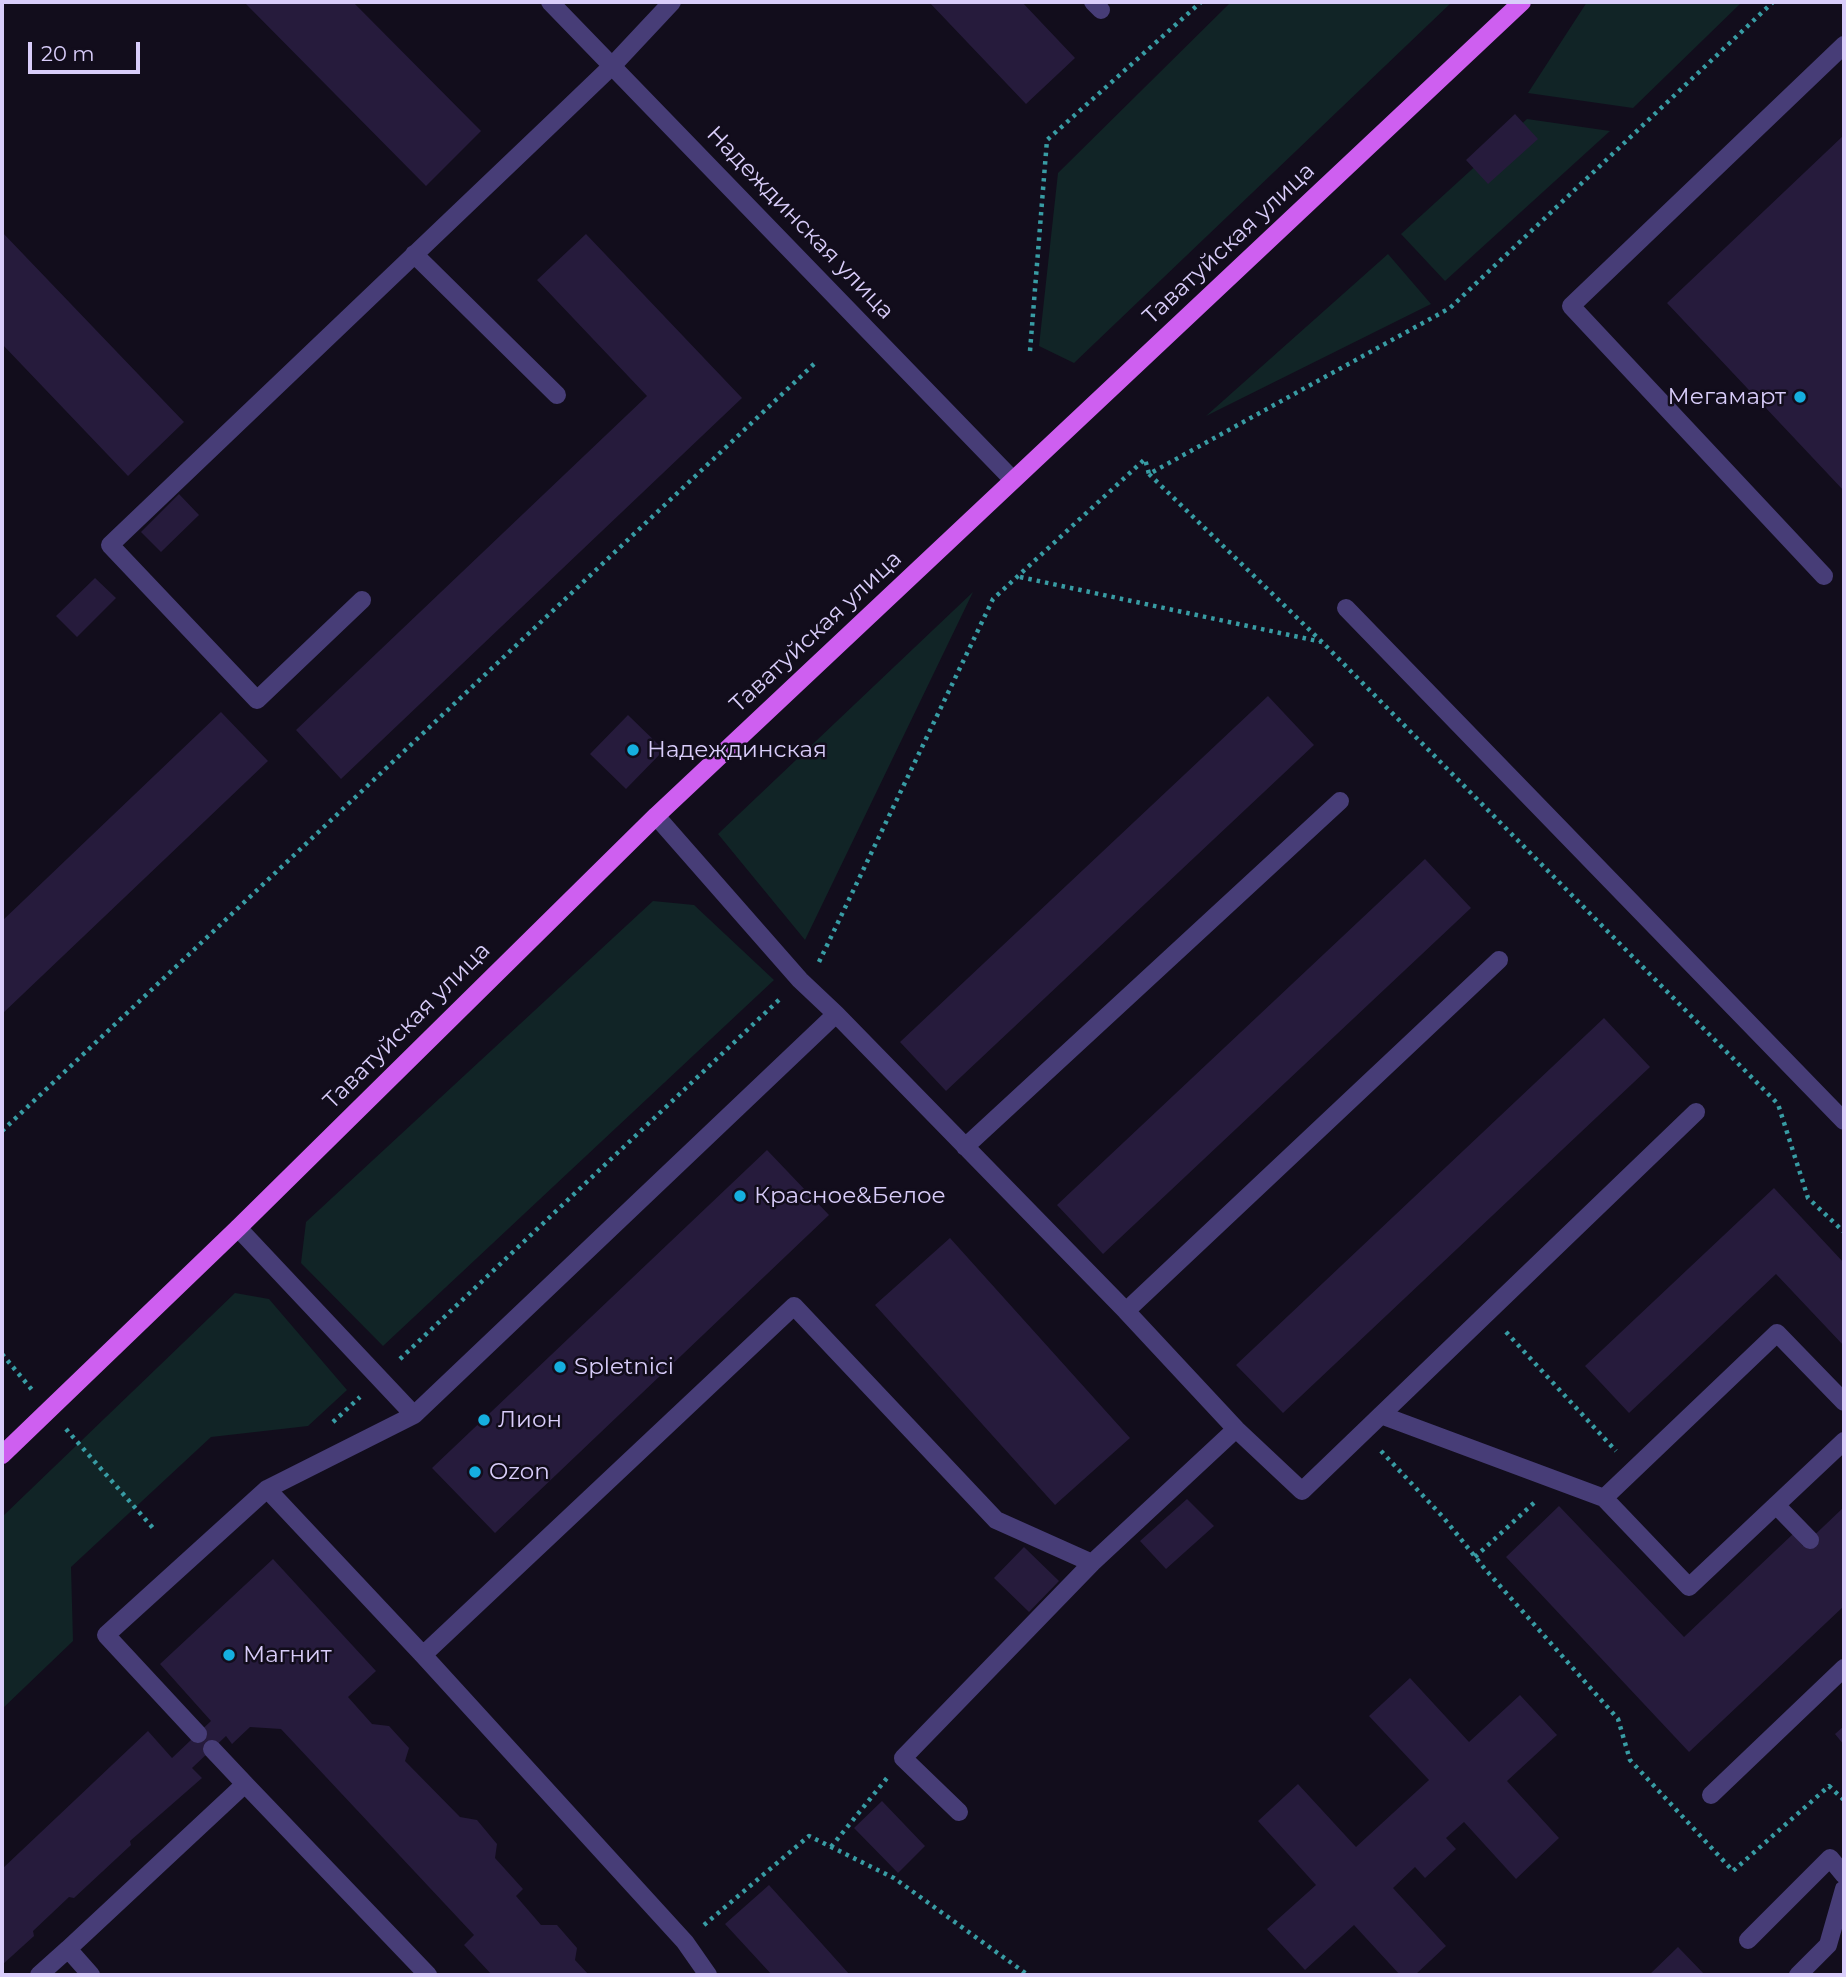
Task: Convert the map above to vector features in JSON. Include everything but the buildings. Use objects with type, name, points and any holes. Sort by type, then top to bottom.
[{"type":"main road","name":"Таватуйская улица","points":[[2,1455],[238,1228],[656,816],[1522,2]]},
{"type":"street","name":"Надеждинская улица","points":[[550,2],[1013,480]]},
{"type":"street","points":[[362,600],[257,700],[110,545],[613,65],[672,2]]},
{"type":"street","points":[[1824,576],[1571,306],[1844,45]]},
{"type":"street","points":[[414,254],[557,395]]},
{"type":"street","points":[[1346,608],[1844,1121]]},
{"type":"street","points":[[965,1147],[1340,800]]},
{"type":"street","points":[[656,816],[800,980],[1125,1311],[1236,1429],[1302,1491],[1696,1112]]},
{"type":"street","points":[[1125,1311],[1499,960]]},
{"type":"street","points":[[198,1734],[106,1635],[267,1489],[414,1415],[836,1014]]},
{"type":"street","points":[[238,1228],[414,1415]]},
{"type":"street","points":[[423,1655],[794,1306],[996,1520],[1092,1563]]},
{"type":"street","points":[[1604,1498],[1777,1333],[1844,1402]]},
{"type":"street","points":[[1381,1415],[1604,1498],[1689,1587],[1844,1441]]},
{"type":"street","points":[[959,1812],[903,1758],[1092,1563],[1236,1429]]},
{"type":"street","points":[[267,1489],[685,1942],[708,1975]]},
{"type":"street","points":[[1776,1505],[1810,1540]]},
{"type":"street","points":[[1711,1795],[1844,1668]]},
{"type":"street","points":[[212,1749],[428,1975]]},
{"type":"street","points":[[39,1975],[245,1784]]},
{"type":"street","points":[[1748,1940],[1829,1858],[1844,1875]]},
{"type":"street","points":[[1798,1975],[1828,1944],[1844,1889]]},
{"type":"street","points":[[68,1949],[91,1975]]},
{"type":"path","points":[[1030,351],[1046,140],[1201,2]]},
{"type":"path","points":[[1149,474],[1450,308],[1773,2]]},
{"type":"path","points":[[2,1131],[814,364]]},
{"type":"path","points":[[330,1425],[822,960],[993,599],[1145,459],[1149,474],[1323,643],[1778,1104],[1808,1198],[1844,1232]]},
{"type":"path","points":[[1019,576],[1323,643]]},
{"type":"path","points":[[1488,1312],[1633,1470]]},
{"type":"path","points":[[2,1354],[153,1528]]},
{"type":"path","points":[[1363,1432],[1443,1517],[1618,1719],[1630,1760],[1733,1871],[1829,1786],[1844,1800]]},
{"type":"path","points":[[1475,1557],[1558,1481]]},
{"type":"path","points":[[831,1847],[903,1758]]},
{"type":"path","points":[[685,1942],[809,1836],[894,1878],[1028,1975]]},
{"type":"green space","points":[[1231,2],[1452,2],[1074,363],[1039,346],[1058,173]]},
{"type":"green space","points":[[1587,2],[1742,2],[1633,108],[1528,93]]},
{"type":"green space","points":[[1527,119],[1610,131],[1445,281],[1401,234]]},
{"type":"green space","points":[[1388,254],[1431,304],[1206,416]]},
{"type":"green space","points":[[973,592],[805,940],[718,834]]},
{"type":"green space","points":[[653,901],[694,905],[774,980],[383,1346],[301,1263],[306,1222]]},
{"type":"green space","points":[[235,1293],[269,1299],[347,1390],[308,1426],[211,1437],[71,1567],[73,1641],[2,1709],[2,1517]]},
{"type":"place","name":"Мегамарт","points":[[1800,397]]},
{"type":"place","name":"Надеждинская","points":[[633,750]]},
{"type":"place","name":"Красное&Белое","points":[[740,1196]]},
{"type":"place","name":"Spletnici","points":[[560,1367]]},
{"type":"place","name":"Лион","points":[[484,1420]]},
{"type":"place","name":"Ozon","points":[[475,1472]]},
{"type":"place","name":"Магнит","points":[[229,1655]]}]
